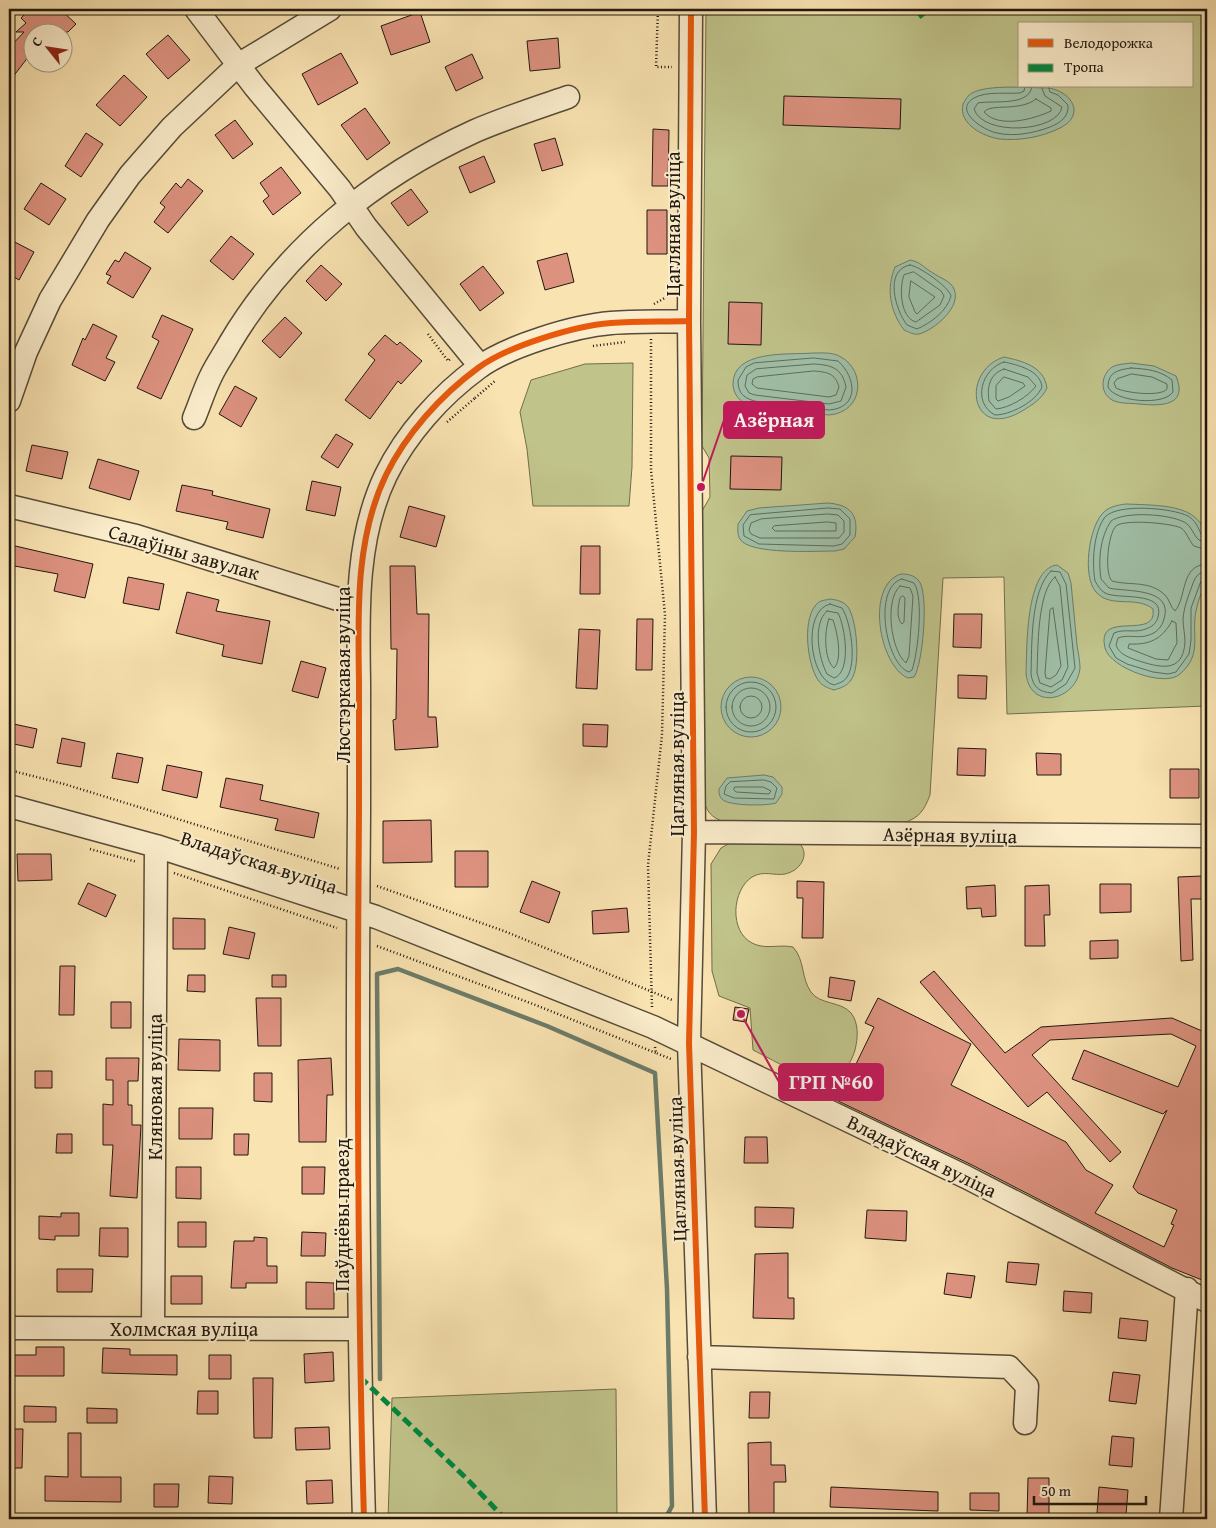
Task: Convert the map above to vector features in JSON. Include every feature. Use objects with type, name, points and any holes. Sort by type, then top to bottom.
[{"type":"street","points":[[196,9],[238,65],[351,205],[366,227],[480,366]]},
{"type":"street","points":[[9,401],[26,352],[50,300],[98,220],[130,175],[172,127],[238,65],[330,9]]},
{"type":"street","name":"Цагляная вуліца","points":[[692,9],[689,321],[694,832],[690,1068],[705,1519]]},
{"type":"street","points":[[194,418],[211,375],[241,325],[275,277],[333,220],[351,205],[424,157],[476,131],[568,97]]},
{"type":"street","name":"Люстэркавая вуліца","points":[[346,908],[359,729],[357,605],[372,515],[385,476],[403,445],[431,411],[480,366],[544,337],[608,323],[689,321]]},
{"type":"street","name":"Салаўіны завулак","points":[[9,506],[136,536],[357,605]]},
{"type":"street","name":"Владаўская вуліца","points":[[9,806],[156,846],[346,908],[690,1043],[966,1177],[1187,1289],[1207,1301]]},
{"type":"street","name":"Азёрная вуліца","points":[[694,832],[1207,836]]},
{"type":"street","name":"Кляновая вуліца","points":[[153,1328],[156,846]]},
{"type":"street","name":"Паўднёвы праезд","points":[[346,908],[357,939],[358,1329],[364,1519]]},
{"type":"street","points":[[1170,1519],[1187,1289]]},
{"type":"street","name":"Холмская вуліца","points":[[9,1328],[358,1329]]},
{"type":"street","points":[[699,1357],[1009,1367],[1027,1386],[1025,1423]]},
{"type":"path","points":[[658,9],[656,67],[674,67]]},
{"type":"path","points":[[656,1053],[653,1028],[648,865],[662,736],[665,615],[651,470],[651,322],[654,302],[677,292]]},
{"type":"path","points":[[341,876],[343,861]]},
{"type":"path","points":[[346,908],[337,928],[357,939],[533,1004],[690,1068]]},
{"type":"green space","points":[[706,9],[1207,9],[1207,723],[1206,706],[1007,714],[1004,577],[943,578],[930,795],[920,813],[913,819],[903,823],[726,822],[715,818],[706,806],[703,789],[702,511],[710,497],[709,458],[702,446]]},
{"type":"green space","points":[[633,363],[632,467],[629,506],[533,506],[527,449],[520,412],[531,380],[585,364]]},
{"type":"green space","points":[[730,843],[800,844],[803,848],[804,858],[795,870],[785,874],[756,875],[745,883],[737,900],[737,920],[739,929],[752,943],[767,947],[793,947],[797,952],[811,992],[820,999],[842,1006],[854,1017],[857,1031],[855,1050],[847,1066],[837,1075],[824,1078],[810,1076],[795,1071],[753,1050],[750,1008],[719,996],[712,971],[711,864],[721,848]]},
{"type":"green space","points":[[616,1389],[617,1519],[388,1519],[392,1398]]},
{"type":"water","points":[[999,87],[1049,88],[1057,90],[1064,94],[1073,105],[1072,117],[1068,123],[1060,128],[1031,138],[1000,139],[987,136],[974,128],[964,118],[963,104],[971,94],[979,90]]},
{"type":"water","points":[[910,260],[920,264],[953,286],[955,296],[954,303],[945,317],[932,328],[919,334],[913,334],[904,330],[899,323],[895,315],[890,292],[895,267]]},
{"type":"water","points":[[814,353],[838,355],[849,363],[855,372],[858,390],[855,399],[849,407],[841,412],[829,415],[752,406],[742,401],[735,393],[733,385],[735,373],[742,365],[764,356]]},
{"type":"water","points":[[1004,357],[1018,360],[1037,370],[1042,374],[1047,388],[1040,399],[1022,411],[1004,418],[991,418],[982,411],[977,401],[977,388],[981,376],[990,365]]},
{"type":"water","points":[[1131,363],[1154,366],[1176,376],[1179,394],[1170,402],[1155,405],[1112,400],[1103,388],[1108,370],[1114,366]]},
{"type":"water","points":[[828,503],[847,509],[851,512],[856,522],[855,537],[844,549],[835,551],[769,550],[746,544],[739,537],[738,524],[747,511],[759,508]]},
{"type":"water","points":[[1126,504],[1163,506],[1178,509],[1190,514],[1200,522],[1206,534],[1208,551],[1207,574],[1196,611],[1194,652],[1187,667],[1173,678],[1151,677],[1127,669],[1109,655],[1105,648],[1104,636],[1109,630],[1146,623],[1152,619],[1153,609],[1146,605],[1109,600],[1102,597],[1096,592],[1089,575],[1089,553],[1097,521],[1107,510]]},
{"type":"water","points":[[1057,565],[1068,573],[1071,583],[1080,668],[1077,679],[1071,688],[1063,694],[1054,697],[1044,697],[1036,694],[1030,686],[1026,674],[1028,630],[1033,595],[1039,580],[1047,570]]},
{"type":"water","points":[[901,574],[911,575],[919,581],[924,599],[924,629],[920,658],[914,677],[908,678],[898,671],[890,658],[880,626],[880,609],[883,593],[890,581]]},
{"type":"water","points":[[830,599],[842,602],[848,607],[854,622],[857,644],[856,665],[851,680],[848,684],[834,690],[823,685],[814,673],[808,640],[808,628],[813,608],[819,602]]},
{"type":"water","points":[[751,677],[768,682],[776,690],[781,707],[776,724],[768,732],[751,737],[734,732],[726,724],[721,707],[726,690],[734,682]]},
{"type":"water","points":[[764,775],[773,777],[782,787],[782,794],[776,803],[741,804],[727,802],[720,796],[719,789],[727,778]]},
{"type":"building","points":[[30,9],[60,9],[76,24],[72,28],[72,22],[25,22],[21,18]]},
{"type":"building","points":[[420,12],[430,42],[391,55],[381,26]]},
{"type":"building","points":[[22,27],[22,32],[16,32]]},
{"type":"building","points":[[22,34],[22,65],[9,82],[9,48]]},
{"type":"building","points":[[168,35],[190,60],[168,79],[146,54]]},
{"type":"building","points":[[558,38],[560,68],[530,71],[527,41]]},
{"type":"building","points":[[341,53],[358,83],[318,105],[302,74]]},
{"type":"building","points":[[472,54],[483,78],[456,91],[445,67]]},
{"type":"building","points":[[124,75],[147,97],[120,126],[96,105]]},
{"type":"building","points":[[784,96],[901,99],[900,129],[783,125]]},
{"type":"building","points":[[365,108],[390,143],[367,160],[341,125]]},
{"type":"building","points":[[235,120],[253,144],[233,159],[215,135]]},
{"type":"building","points":[[653,129],[669,130],[668,186],[652,186]]},
{"type":"building","points":[[86,133],[103,144],[81,177],[65,166]]},
{"type":"building","points":[[555,138],[563,165],[542,171],[534,144]]},
{"type":"building","points":[[484,156],[495,182],[470,193],[459,167]]},
{"type":"building","points":[[281,167],[301,193],[273,215],[263,201],[269,196],[260,183]]},
{"type":"building","points":[[188,179],[203,191],[168,233],[154,222],[165,207],[160,203],[176,183],[181,188]]},
{"type":"building","points":[[41,183],[66,199],[49,225],[24,209]]},
{"type":"building","points":[[411,189],[428,212],[408,226],[391,203]]},
{"type":"building","points":[[647,210],[667,210],[667,254],[647,254]]},
{"type":"building","points":[[231,236],[254,254],[233,280],[210,261]]},
{"type":"building","points":[[9,239],[34,252],[19,280],[9,274]]},
{"type":"building","points":[[125,252],[151,268],[133,298],[107,283],[111,276],[106,274],[115,260],[119,262]]},
{"type":"building","points":[[567,253],[574,282],[545,290],[537,261]]},
{"type":"building","points":[[321,265],[342,284],[326,301],[306,281]]},
{"type":"building","points":[[483,266],[504,293],[480,311],[460,284]]},
{"type":"building","points":[[729,302],[762,303],[761,345],[728,344]]},
{"type":"building","points":[[162,315],[193,329],[161,399],[137,388],[159,341],[152,337]]},
{"type":"building","points":[[285,317],[302,333],[280,358],[262,341]]},
{"type":"building","points":[[93,324],[117,336],[106,358],[115,362],[105,381],[72,365],[83,338],[85,340]]},
{"type":"building","points":[[385,335],[397,345],[400,342],[422,361],[401,384],[398,381],[370,419],[345,400],[375,360],[368,354]]},
{"type":"building","points":[[235,386],[257,398],[241,427],[219,414]]},
{"type":"building","points":[[336,434],[353,444],[338,468],[321,457]]},
{"type":"building","points":[[32,445],[68,452],[62,479],[26,471]]},
{"type":"building","points":[[731,456],[782,457],[781,490],[730,489]]},
{"type":"building","points":[[98,459],[139,471],[130,500],[89,488]]},
{"type":"building","points":[[312,481],[341,487],[335,516],[306,510]]},
{"type":"building","points":[[182,485],[213,491],[212,495],[270,509],[263,538],[226,529],[228,522],[176,511]]},
{"type":"building","points":[[409,506],[445,516],[436,547],[400,537]]},
{"type":"building","points":[[11,545],[93,564],[85,598],[54,591],[58,574],[9,565]]},
{"type":"building","points":[[581,546],[600,546],[600,594],[580,594]]},
{"type":"building","points":[[390,566],[415,566],[417,614],[429,614],[428,717],[436,717],[438,747],[395,750],[393,720],[396,719],[397,649],[391,649]]},
{"type":"building","points":[[128,577],[164,584],[159,610],[123,603]]},
{"type":"building","points":[[187,592],[219,600],[216,611],[270,621],[262,664],[222,656],[224,645],[176,633]]},
{"type":"building","points":[[954,614],[982,614],[981,648],[953,647]]},
{"type":"building","points":[[637,619],[653,619],[652,670],[636,670]]},
{"type":"building","points":[[579,629],[600,630],[597,689],[576,688]]},
{"type":"building","points":[[301,661],[326,668],[318,698],[292,691]]},
{"type":"building","points":[[958,675],[987,676],[986,699],[958,698]]},
{"type":"building","points":[[9,723],[37,729],[33,748],[9,743]]},
{"type":"building","points":[[583,724],[608,725],[607,747],[583,746]]},
{"type":"building","points":[[62,738],[85,743],[81,767],[57,763]]},
{"type":"building","points":[[958,748],[986,749],[985,776],[957,775]]},
{"type":"building","points":[[117,753],[143,758],[138,783],[112,778]]},
{"type":"building","points":[[1036,753],[1061,754],[1061,775],[1037,775]]},
{"type":"building","points":[[167,765],[202,772],[197,798],[162,790]]},
{"type":"building","points":[[1170,769],[1199,769],[1199,798],[1170,798]]},
{"type":"building","points":[[226,778],[263,785],[260,800],[319,813],[314,838],[275,830],[278,819],[220,807]]},
{"type":"building","points":[[431,820],[432,862],[383,863],[383,821]]},
{"type":"building","points":[[455,851],[488,851],[488,887],[455,887]]},
{"type":"building","points":[[17,854],[51,854],[52,880],[18,881]]},
{"type":"building","points":[[1202,876],[1203,899],[1191,899],[1193,960],[1181,961],[1178,877]]},
{"type":"building","points":[[532,881],[560,892],[549,923],[520,912]]},
{"type":"building","points":[[797,881],[824,882],[823,938],[802,938],[803,898],[797,898]]},
{"type":"building","points":[[88,883],[116,895],[106,917],[78,904]]},
{"type":"building","points":[[1100,884],[1131,884],[1131,912],[1100,913]]},
{"type":"building","points":[[995,885],[996,916],[982,917],[981,908],[967,909],[966,887]]},
{"type":"building","points":[[1049,885],[1050,915],[1044,915],[1045,946],[1025,946],[1025,886]]},
{"type":"building","points":[[627,908],[629,932],[593,934],[592,911]]},
{"type":"building","points":[[173,918],[205,919],[205,949],[173,949]]},
{"type":"building","points":[[229,927],[255,933],[249,959],[223,954]]},
{"type":"building","points":[[1118,940],[1118,958],[1090,959],[1090,941]]},
{"type":"building","points":[[60,966],[75,966],[74,1015],[59,1015]]},
{"type":"building","points":[[934,971],[1005,1053],[1041,1027],[1172,1018],[1202,1031],[1207,1020],[1207,1282],[1172,1268],[972,1165],[838,1101],[874,1027],[865,1023],[878,998],[971,1044],[951,1085],[1066,1142],[1086,1170],[1113,1185],[1095,1213],[1164,1247],[1174,1225],[1171,1224],[1177,1210],[1138,1193],[1133,1187],[1167,1110],[1163,1114],[1072,1079],[1084,1050],[1178,1087],[1196,1046],[1171,1034],[1050,1040],[1032,1055],[1121,1152],[1110,1162],[1047,1092],[1028,1107],[920,982]]},
{"type":"building","points":[[188,975],[205,975],[205,992],[187,991]]},
{"type":"building","points":[[272,975],[286,975],[286,987],[272,987]]},
{"type":"building","points":[[830,977],[855,981],[851,1001],[828,997]]},
{"type":"building","points":[[256,998],[281,998],[281,1046],[258,1046]]},
{"type":"building","points":[[111,1002],[131,1002],[131,1028],[111,1028]]},
{"type":"building","points":[[735,1007],[749,1009],[746,1022],[733,1020]]},
{"type":"building","points":[[179,1039],[220,1040],[220,1071],[178,1070]]},
{"type":"building","points":[[106,1058],[139,1058],[138,1081],[128,1081],[128,1105],[132,1105],[132,1125],[141,1125],[137,1198],[110,1196],[113,1145],[103,1145],[103,1104],[113,1105],[113,1080],[106,1080]]},
{"type":"building","points":[[331,1058],[333,1095],[327,1095],[326,1142],[299,1142],[298,1060]]},
{"type":"building","points":[[35,1071],[52,1071],[52,1088],[35,1088]]},
{"type":"building","points":[[254,1073],[272,1073],[272,1102],[254,1101]]},
{"type":"building","points":[[179,1108],[213,1108],[212,1139],[179,1139]]},
{"type":"building","points":[[57,1134],[72,1134],[72,1153],[56,1153]]},
{"type":"building","points":[[234,1134],[249,1134],[248,1155],[234,1155]]},
{"type":"building","points":[[745,1137],[767,1137],[768,1163],[744,1163]]},
{"type":"building","points":[[176,1167],[201,1167],[201,1199],[176,1198]]},
{"type":"building","points":[[302,1167],[325,1167],[324,1194],[302,1194]]},
{"type":"building","points":[[755,1207],[794,1208],[793,1228],[755,1227]]},
{"type":"building","points":[[867,1210],[907,1211],[906,1241],[865,1238]]},
{"type":"building","points":[[61,1213],[79,1213],[79,1236],[55,1236],[55,1240],[39,1239],[39,1216],[61,1217]]},
{"type":"building","points":[[178,1222],[206,1222],[206,1247],[178,1247]]},
{"type":"building","points":[[100,1228],[128,1228],[128,1257],[99,1256]]},
{"type":"building","points":[[302,1232],[326,1233],[325,1256],[301,1256]]},
{"type":"building","points":[[254,1237],[267,1238],[267,1266],[277,1266],[277,1283],[246,1283],[246,1288],[231,1288],[234,1241],[254,1241]]},
{"type":"building","points":[[788,1253],[788,1298],[794,1298],[794,1319],[753,1318],[755,1254]]},
{"type":"building","points":[[1008,1262],[1039,1264],[1036,1285],[1006,1282]]},
{"type":"building","points":[[57,1269],[93,1269],[92,1292],[57,1292]]},
{"type":"building","points":[[947,1273],[975,1276],[971,1298],[944,1294]]},
{"type":"building","points":[[171,1276],[202,1276],[202,1304],[171,1304]]},
{"type":"building","points":[[306,1282],[334,1283],[334,1309],[306,1309]]},
{"type":"building","points":[[1064,1291],[1092,1293],[1091,1313],[1063,1311]]},
{"type":"building","points":[[1120,1318],[1148,1321],[1146,1341],[1118,1338]]},
{"type":"building","points":[[36,1347],[64,1347],[64,1376],[9,1376],[9,1355],[36,1355]]},
{"type":"building","points":[[103,1348],[130,1349],[130,1355],[177,1355],[177,1375],[102,1373]]},
{"type":"building","points":[[333,1352],[334,1381],[305,1383],[304,1354]]},
{"type":"building","points":[[209,1355],[231,1355],[231,1379],[209,1379]]},
{"type":"building","points":[[1113,1372],[1140,1375],[1136,1404],[1109,1401]]},
{"type":"building","points":[[253,1378],[273,1378],[272,1438],[254,1438]]},
{"type":"building","points":[[198,1391],[218,1391],[218,1414],[197,1414]]},
{"type":"building","points":[[750,1392],[770,1392],[769,1418],[749,1418]]},
{"type":"building","points":[[24,1406],[56,1407],[56,1422],[24,1422]]},
{"type":"building","points":[[87,1408],[117,1409],[117,1423],[87,1423]]},
{"type":"building","points":[[329,1427],[330,1449],[296,1450],[295,1428]]},
{"type":"building","points":[[9,1429],[23,1429],[22,1468],[9,1468]]},
{"type":"building","points":[[68,1433],[81,1433],[81,1477],[121,1477],[121,1502],[45,1501],[45,1476],[68,1477]]},
{"type":"building","points":[[1112,1436],[1134,1438],[1132,1467],[1109,1465]]},
{"type":"building","points":[[771,1442],[771,1465],[785,1465],[786,1482],[774,1482],[774,1519],[749,1519],[748,1443]]},
{"type":"building","points":[[209,1476],[233,1477],[232,1504],[208,1503]]},
{"type":"building","points":[[1028,1478],[1049,1478],[1049,1517],[1027,1517]]},
{"type":"building","points":[[332,1480],[333,1503],[307,1504],[306,1481]]},
{"type":"building","points":[[154,1484],[179,1484],[178,1507],[154,1507]]},
{"type":"building","points":[[831,1487],[938,1492],[938,1511],[830,1507]]},
{"type":"building","points":[[1099,1487],[1128,1490],[1126,1515],[1097,1513]]},
{"type":"building","points":[[970,1493],[999,1493],[999,1511],[970,1510]]},
{"type":"waterway","points":[[380,1379],[377,974],[398,969],[547,1026],[655,1073],[667,1289],[672,1506],[665,1519]]},
{"type":"marked path","points":[[919,17],[929,9]]},
{"type":"marked path","points":[[360,1377],[467,1479],[505,1519]]},
{"type":"cycle path","points":[[691,9],[689,321],[694,832],[689,1043],[705,1519]]},
{"type":"cycle path","points":[[364,1519],[358,1165],[358,630],[360,577],[369,525],[376,499],[394,460],[414,430],[451,390],[491,360],[542,338],[579,328],[611,323],[689,321]]},
{"type":"place","name":"Азёрная","points":[[701,487]]},
{"type":"place","name":"ГРП №60","points":[[741,1014]]}]
